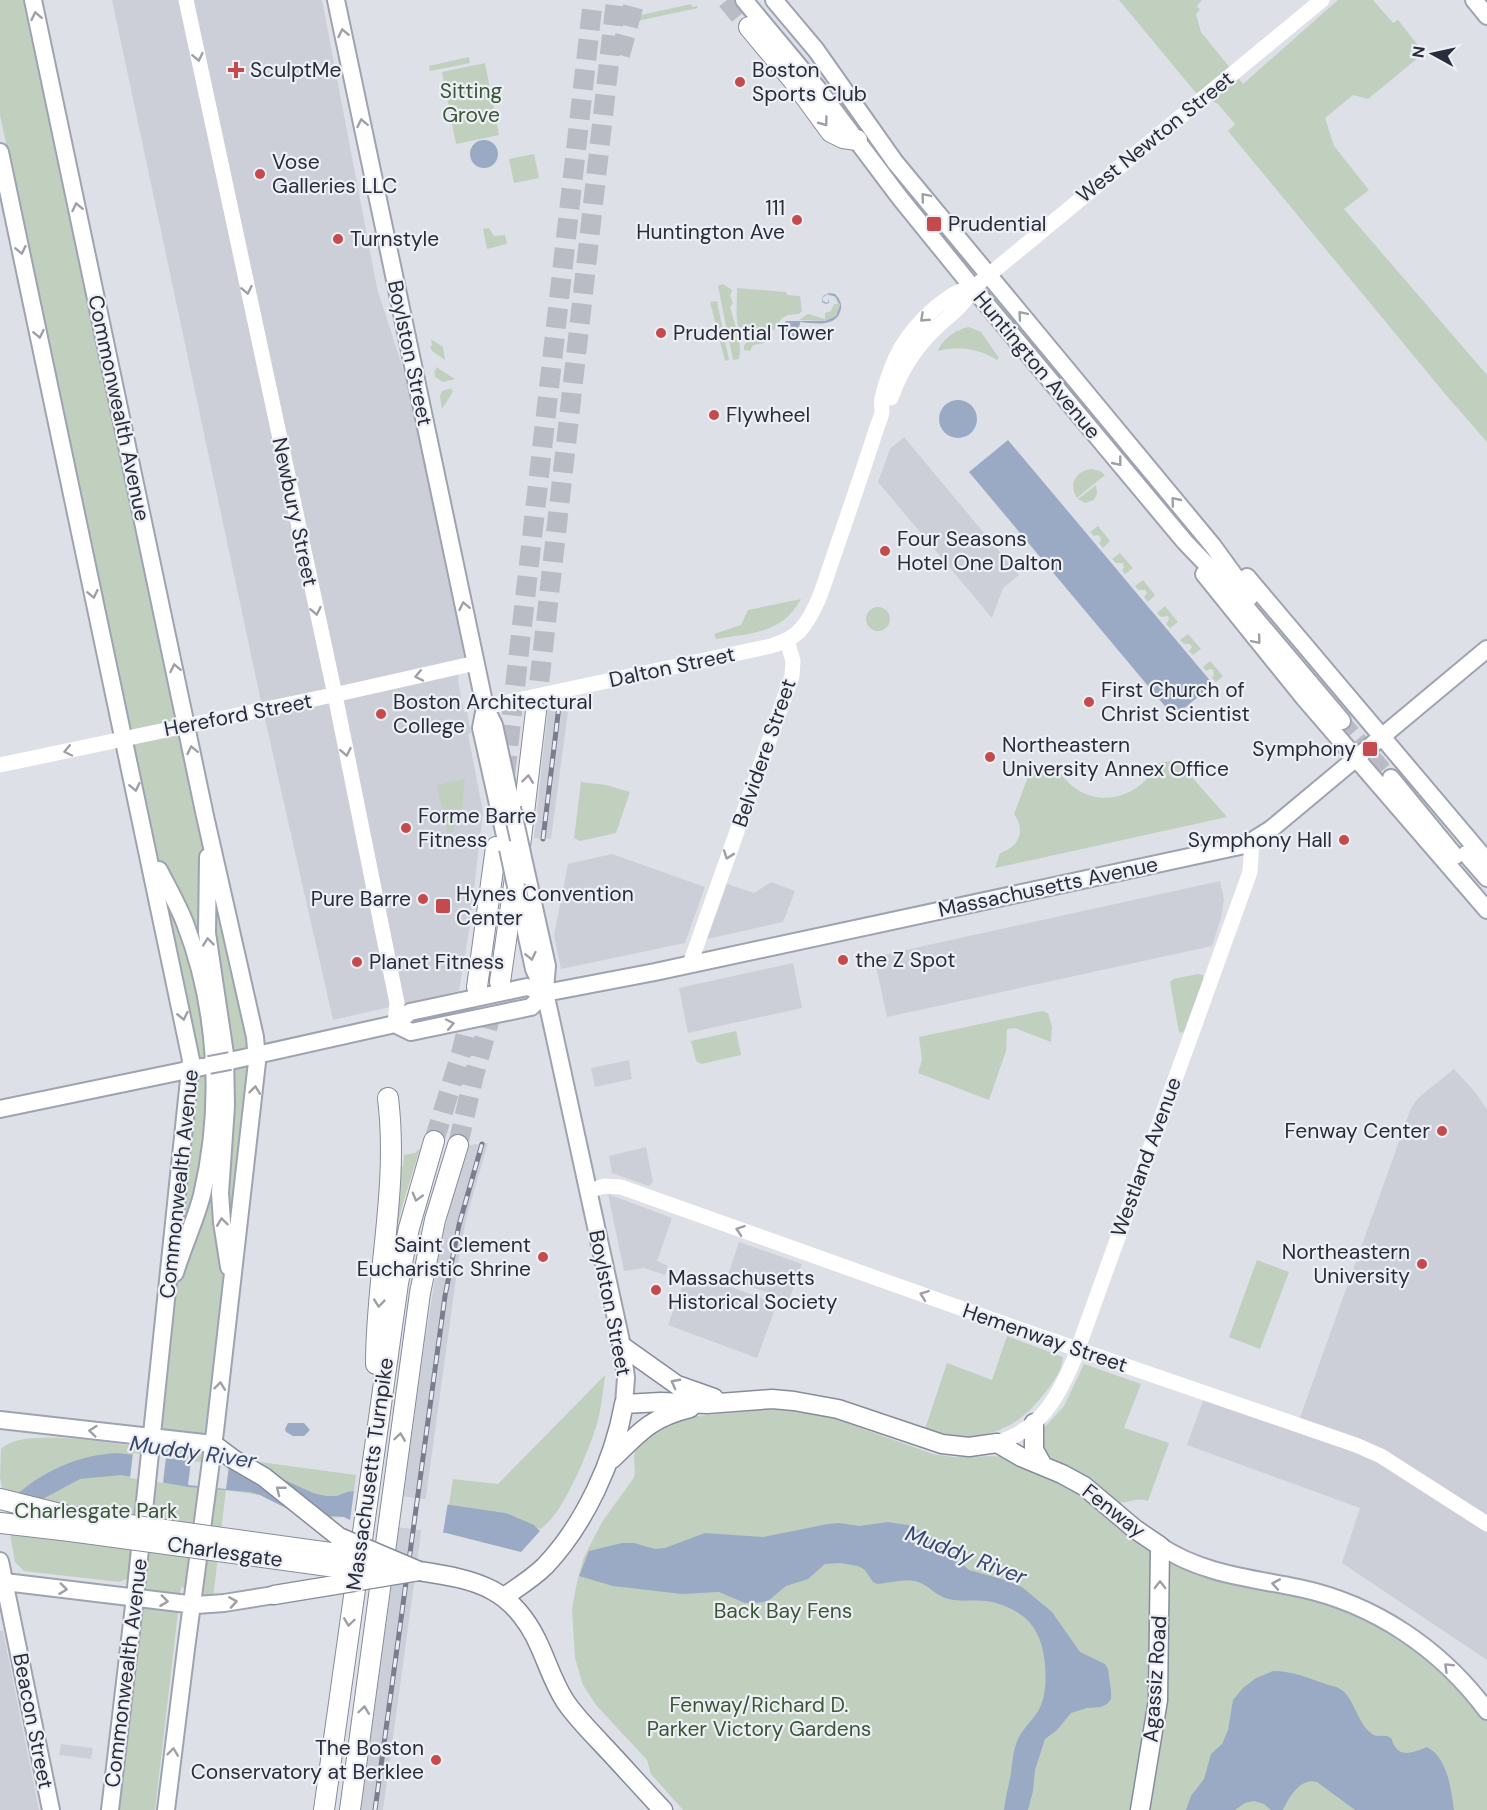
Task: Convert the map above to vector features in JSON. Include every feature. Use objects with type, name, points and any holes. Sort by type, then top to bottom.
[{"type":"highway","points":[[749,27],[793,80],[831,132],[843,138],[857,140]]},
{"type":"highway","points":[[500,982],[536,711]]},
{"type":"highway","points":[[477,987],[502,848]]},
{"type":"highway","points":[[376,1435],[376,1336],[391,1192],[391,1126],[388,1098]]},
{"type":"highway","name":"Massachusetts Turnpike","points":[[324,1810],[401,1265],[414,1209],[434,1141]]},
{"type":"highway","name":"Massachusetts Turnpike","points":[[350,1810],[420,1293],[435,1220],[458,1145]]},
{"type":"highway","points":[[622,1346],[677,1385],[730,1402]]},
{"type":"highway","points":[[624,1404],[661,1402],[707,1404],[772,1399],[810,1403],[845,1411],[946,1445],[969,1447],[997,1443]]},
{"type":"highway","name":"Boylston Street","points":[[504,1597],[537,1573],[558,1550],[583,1512],[608,1463],[617,1439],[624,1404]]},
{"type":"highway","points":[[608,1463],[646,1427],[659,1418],[707,1404]]},
{"type":"highway","points":[[1034,1423],[1034,1450],[1043,1466]]},
{"type":"highway","name":"Fenway","points":[[997,1443],[1021,1457],[1073,1479],[1160,1546]]},
{"type":"highway","points":[[213,1444],[264,1477],[339,1537],[419,1571]]},
{"type":"highway","points":[[0,1499],[71,1524]]},
{"type":"highway","points":[[0,1509],[71,1524]]},
{"type":"highway","points":[[0,1523],[71,1524]]},
{"type":"highway","points":[[0,1536],[31,1535],[71,1524]]},
{"type":"highway","name":"Charlesgate","points":[[71,1524],[343,1568],[381,1566],[441,1574],[473,1581],[504,1597]]},
{"type":"highway","name":"Agassiz Road","points":[[1140,1810],[1158,1700],[1160,1546]]},
{"type":"highway","points":[[274,1595],[419,1571]]},
{"type":"highway","points":[[504,1597],[528,1623],[555,1684],[568,1705],[663,1810]]},
{"type":"main road","name":"Commonwealth Avenue","points":[[33,0],[257,1055],[257,1076],[211,1464],[166,1810]]},
{"type":"main road","name":"Newbury Street","points":[[186,0],[335,695],[397,1003],[394,1024]]},
{"type":"main road","name":"Boylston Street","points":[[336,0],[485,707],[494,725],[547,966],[545,993]]},
{"type":"main road","name":"Huntington Avenue","points":[[744,0],[818,89],[900,198],[973,288],[1185,542],[1346,718],[1247,593],[1213,546],[890,155],[825,62],[774,0]]},
{"type":"main road","name":"West Newton Street","points":[[989,275],[1322,0]]},
{"type":"main road","points":[[1474,0],[1487,16]]},
{"type":"main road","name":"Commonwealth Avenue","points":[[0,152],[189,1045],[191,1069],[110,1810]]},
{"type":"main road","points":[[787,640],[798,632],[813,611],[882,412],[881,401],[894,361],[903,343],[923,319],[951,295],[973,288],[989,275]]},
{"type":"main road","points":[[1185,542],[1219,595],[1304,698],[1487,910]]},
{"type":"main road","points":[[1213,546],[1251,580],[1487,861]]},
{"type":"main road","name":"Dalton Street","points":[[485,707],[665,669],[787,640]]},
{"type":"main road","name":"Belvidere Street","points":[[690,964],[792,676],[793,661],[787,640]]},
{"type":"main road","name":"Massachusetts Avenue","points":[[0,1109],[394,1024],[411,1032],[531,1007],[545,993],[1206,854],[1252,841],[1271,829],[1487,649]]},
{"type":"main road","name":"Hereford Street","points":[[0,765],[476,663]]},
{"type":"main road","name":"Boylston Street","points":[[485,707],[481,728],[502,848],[522,916],[534,969],[545,993],[589,1191],[622,1346],[626,1376],[624,1404]]},
{"type":"main road","points":[[1487,878],[1394,775],[1487,895]]},
{"type":"main road","name":"Commonwealth Avenue","points":[[205,816],[208,857],[207,933],[225,1054],[226,1096],[220,1203],[230,1280],[230,1301]]},
{"type":"main road","name":"Commonwealth Avenue","points":[[145,836],[154,860],[182,915],[197,960],[209,1015],[214,1074],[213,1128],[208,1165],[197,1211],[175,1275],[165,1322]]},
{"type":"main road","name":"Westland Avenue","points":[[997,1443],[1017,1435],[1046,1412],[1058,1395],[1078,1350],[1248,877],[1252,841]]},
{"type":"main road","name":"Hemenway Street","points":[[589,1191],[604,1186],[621,1187],[1381,1456],[1487,1524]]},
{"type":"main road","points":[[0,1420],[151,1444],[213,1444]]},
{"type":"main road","points":[[0,1430],[19,1423]]},
{"type":"main road","name":"Fenway","points":[[1160,1546],[1179,1557],[1212,1570],[1313,1591],[1369,1612],[1401,1630],[1431,1652],[1454,1672],[1487,1711]]},
{"type":"main road","name":"Beacon Street","points":[[0,1561],[2,1582],[51,1810]]},
{"type":"main road","points":[[2,1582],[193,1605],[224,1603],[274,1595]]},
{"type":"shaded area","points":[[112,0],[322,0],[377,288],[433,462],[476,663],[460,667],[458,681],[464,712],[467,712],[471,733],[468,734],[483,812],[469,931],[459,991],[333,1020],[260,697]]},
{"type":"shaded area","points":[[904,437],[1019,575],[1003,588],[992,618],[878,482],[890,449]]},
{"type":"shaded area","points":[[569,704],[551,839],[534,838],[548,708]]},
{"type":"shaded area","points":[[612,854],[705,887],[685,943],[561,969],[554,935],[568,864]]},
{"type":"shaded area","points":[[1220,881],[1224,899],[1212,946],[887,1017],[874,957]]},
{"type":"shaded area","points":[[771,882],[795,891],[783,922],[707,939],[727,884],[754,893]]},
{"type":"shaded area","points":[[793,963],[802,1008],[688,1033],[679,988]]},
{"type":"shaded area","points":[[629,1060],[632,1079],[595,1087],[591,1068]]},
{"type":"shaded area","name":"Northeastern University","points":[[1454,1069],[1476,1093],[1487,1110],[1487,1660],[1342,1563],[1360,1508],[1187,1445],[1205,1395],[1297,1426],[1411,1108],[1418,1098]]},
{"type":"shaded area","points":[[488,1143],[460,1249],[383,1810],[361,1810],[423,1353],[441,1242],[469,1145]]},
{"type":"shaded area","points":[[646,1147],[653,1182],[649,1186],[612,1173],[609,1156]]},
{"type":"shaded area","points":[[608,1194],[672,1218],[657,1261],[668,1266],[665,1275],[644,1268],[624,1271]]},
{"type":"shaded area","points":[[739,1242],[802,1264],[789,1300],[727,1278]]},
{"type":"shaded area","points":[[688,1271],[777,1304],[757,1358],[668,1325]]},
{"type":"shaded area","points":[[0,1631],[3,1631],[39,1810],[0,1810]]},
{"type":"shaded area","points":[[61,1744],[93,1748],[91,1759],[59,1755]]},
{"type":"green space","name":"Charlesgate Park","points":[[0,0],[24,0],[199,831],[231,956],[247,1050],[250,1082],[208,1427],[199,1454],[356,1475],[350,1520],[344,1517],[326,1518],[292,1511],[260,1495],[226,1490],[213,1598],[181,1587],[155,1810],[117,1810],[139,1610],[146,1582],[127,1579],[119,1582],[24,1571],[15,1562],[0,1477],[1,1449],[14,1442],[31,1438],[53,1437],[160,1449],[197,1091],[196,1047],[163,897],[130,724],[0,115]]},
{"type":"green space","points":[[1119,0],[1202,0],[1197,6],[1200,10],[1196,14],[1201,32],[1243,84],[1338,0],[1373,0],[1393,23],[1398,20],[1424,53],[1368,99],[1353,95],[1325,118],[1334,146],[1369,190],[1344,209],[1487,375],[1487,442],[1228,131],[1235,124],[1218,104],[1196,93]]},
{"type":"green space","points":[[691,4],[692,7],[697,6],[698,8],[628,23],[626,21],[628,18]]},
{"type":"green space","points":[[469,57],[470,63],[430,71],[429,66]]},
{"type":"green space","name":"Sitting Grove","points":[[485,63],[499,135],[456,144],[442,72]]},
{"type":"green space","points":[[534,154],[539,178],[514,183],[509,159]]},
{"type":"green space","points":[[489,228],[494,236],[505,235],[507,244],[487,249],[483,229]]},
{"type":"green space","points":[[723,284],[732,290],[730,296],[733,303],[730,307],[739,340],[739,359],[733,360],[718,286]]},
{"type":"green space","points":[[737,288],[786,292],[787,295],[800,296],[802,311],[799,314],[782,318],[774,330],[746,338],[737,321]]},
{"type":"green space","points":[[834,296],[840,304],[836,316],[825,321],[799,320],[808,314],[825,319],[825,313],[831,311],[834,304],[838,304]]},
{"type":"green space","points":[[717,301],[729,360],[725,361],[710,302]]},
{"type":"green space","points":[[969,327],[981,332],[999,358],[997,360],[969,349],[953,348],[938,351],[951,335]]},
{"type":"green space","points":[[764,336],[765,343],[753,345],[750,351],[744,350],[744,345],[751,339]]},
{"type":"green space","points":[[431,339],[443,347],[445,360],[432,351]]},
{"type":"green space","points":[[436,367],[455,379],[443,382],[435,377]]},
{"type":"green space","points":[[452,388],[451,391],[454,390],[442,409],[440,396],[442,391]]},
{"type":"green space","points":[[1091,469],[1105,475],[1077,498],[1073,488],[1075,479],[1081,472]]},
{"type":"green space","points":[[1096,485],[1097,494],[1094,500],[1085,503],[1078,499]]},
{"type":"green space","points":[[1098,526],[1110,541],[1103,548],[1099,543],[1100,536],[1094,536],[1090,532]]},
{"type":"green space","points":[[1120,553],[1133,568],[1125,574],[1122,570],[1123,563],[1116,563],[1112,559]]},
{"type":"green space","points":[[1143,580],[1155,595],[1148,602],[1144,597],[1147,593],[1145,590],[1138,590],[1135,586]]},
{"type":"green space","points":[[801,599],[785,619],[775,625],[753,633],[716,639],[714,634],[741,625],[748,610]]},
{"type":"green space","points":[[1165,606],[1178,622],[1170,628],[1166,624],[1168,616],[1161,617],[1157,613]]},
{"type":"green space","points":[[878,607],[886,611],[890,619],[886,627],[878,631],[870,627],[866,619],[870,611]]},
{"type":"green space","points":[[1188,634],[1201,649],[1193,655],[1189,651],[1192,647],[1190,644],[1184,644],[1180,640]]},
{"type":"green space","points":[[1210,661],[1223,676],[1216,682],[1212,678],[1213,670],[1206,671],[1203,667]]},
{"type":"green space","points":[[1177,760],[1227,817],[995,868],[1000,853],[1012,847],[1019,838],[1020,826],[1014,814],[1031,769],[1055,765],[1066,780],[1079,790],[1092,796],[1107,798],[1122,795],[1135,788],[1148,778],[1159,763]]},
{"type":"green space","points":[[465,779],[462,811],[459,810],[456,820],[450,819],[449,823],[455,825],[453,831],[449,833],[437,785]]},
{"type":"green space","points":[[581,782],[606,785],[630,792],[616,833],[580,841],[574,838]]},
{"type":"green space","points":[[1203,975],[1203,980],[1184,1031],[1181,1033],[1170,982],[1173,979]]},
{"type":"green space","points":[[1042,1011],[1048,1013],[1052,1027],[1051,1042],[1015,1028],[1007,1029],[1006,1051],[989,1100],[918,1073],[922,1060],[919,1037]]},
{"type":"green space","points":[[736,1031],[741,1055],[701,1064],[696,1061],[691,1041]]},
{"type":"green space","points":[[420,1148],[391,1254],[395,1171],[403,1166],[404,1155],[415,1153]]},
{"type":"green space","points":[[1257,1260],[1289,1272],[1260,1349],[1229,1337]]},
{"type":"green space","points":[[1007,1336],[1063,1357],[1055,1379],[1034,1405],[1008,1426],[978,1436],[944,1434],[925,1429],[947,1363],[992,1380]]},
{"type":"green space","points":[[1084,1364],[1141,1384],[1124,1428],[1169,1443],[1148,1501],[1115,1502],[1046,1463],[1038,1443],[1043,1429],[1064,1406]]},
{"type":"green space","points":[[605,1375],[599,1415],[587,1452],[557,1512],[540,1529],[506,1513],[449,1505],[453,1479],[498,1484]]},
{"type":"green space","name":"Back Bay Fens","points":[[786,1410],[824,1415],[933,1454],[953,1457],[1002,1456],[1079,1489],[1152,1551],[1151,1717],[1134,1810],[683,1810],[651,1774],[647,1760],[596,1705],[583,1685],[575,1658],[572,1609],[577,1582],[584,1557],[602,1522],[633,1479],[634,1456],[638,1443],[674,1418]]},
{"type":"green space","points":[[1166,1558],[1307,1595],[1359,1614],[1426,1654],[1487,1721],[1487,1810],[1144,1810],[1160,1745],[1164,1714]]},
{"type":"water","points":[[484,140],[494,144],[498,154],[494,164],[484,168],[474,164],[470,154],[474,144]]},
{"type":"water","points":[[829,293],[835,294],[840,302],[841,309],[837,317],[823,323],[800,322],[795,336],[788,337],[784,334],[781,328],[786,321],[825,321],[836,316],[840,305],[836,297],[828,294],[823,297],[823,301],[827,303],[829,301],[829,303],[826,304],[822,302],[823,296]]},
{"type":"water","points":[[958,400],[971,406],[977,419],[971,432],[958,438],[945,432],[939,419],[945,406]]},
{"type":"water","points":[[1008,440],[1213,684],[1174,717],[969,472]]},
{"type":"water","points":[[288,1423],[304,1423],[310,1430],[304,1436],[293,1436],[286,1432]]},
{"type":"water","points":[[117,1453],[246,1467],[267,1472],[313,1493],[326,1496],[337,1496],[354,1491],[506,1513],[534,1525],[540,1531],[521,1552],[446,1533],[350,1520],[344,1517],[323,1518],[304,1515],[250,1492],[188,1487],[121,1475],[80,1479],[39,1501],[13,1498],[48,1472],[61,1466],[88,1457]]},
{"type":"water","points":[[888,1522],[908,1525],[927,1534],[969,1570],[1022,1587],[1052,1612],[1080,1652],[1105,1664],[1108,1669],[1111,1699],[1107,1704],[1071,1713],[1057,1730],[1045,1739],[1035,1770],[1028,1810],[1004,1810],[1016,1745],[1043,1700],[1045,1664],[1041,1643],[1032,1626],[1019,1613],[1010,1608],[988,1601],[948,1599],[914,1581],[877,1584],[865,1570],[858,1566],[840,1563],[825,1564],[808,1579],[786,1586],[768,1601],[756,1603],[745,1603],[719,1592],[682,1594],[613,1586],[579,1576],[589,1551],[622,1543],[634,1543],[655,1549],[665,1548],[705,1533],[763,1537],[828,1524],[859,1526]]},
{"type":"water","points":[[1273,1671],[1294,1674],[1338,1688],[1349,1698],[1367,1729],[1374,1735],[1391,1738],[1401,1752],[1409,1753],[1427,1747],[1434,1752],[1444,1766],[1454,1810],[1355,1810],[1317,1782],[1311,1781],[1296,1789],[1283,1810],[1271,1810],[1264,1804],[1254,1801],[1245,1803],[1235,1810],[1186,1810],[1191,1796],[1204,1779],[1211,1754],[1222,1744],[1228,1730],[1233,1700],[1256,1678]]},
{"type":"pier","points":[[133,1453],[166,1457],[163,1483],[130,1478]]},
{"type":"pier","points":[[191,1461],[229,1465],[278,1495],[229,1466],[226,1489],[188,1485]]},
{"type":"pier","points":[[354,1490],[448,1502],[443,1533],[350,1521]]},
{"type":"tunnel","points":[[505,775],[593,0]]},
{"type":"tunnel","points":[[536,711],[616,0]]},
{"type":"tunnel","points":[[620,55],[635,0]]},
{"type":"tunnel","points":[[727,0],[749,27]]},
{"type":"tunnel","points":[[1342,721],[1391,778]]},
{"type":"tunnel","points":[[458,1145],[473,1079],[500,982]]},
{"type":"tunnel","points":[[434,1141],[462,1050],[477,987]]},
{"type":"railway","points":[[543,839],[559,706]]},
{"type":"railway","points":[[375,1810],[445,1296],[459,1225],[482,1144]]},
{"type":"place","name":"SculptMe","points":[[236,70]]},
{"type":"place","name":"Boston Sports Club","points":[[740,82]]},
{"type":"place","name":"Vose Galleries LLC","points":[[260,174]]},
{"type":"place","name":"111 Huntington Ave","points":[[797,220]]},
{"type":"place","name":"Prudential","points":[[934,224]]},
{"type":"place","name":"Turnstyle","points":[[338,239]]},
{"type":"place","name":"Prudential Tower","points":[[661,333]]},
{"type":"place","name":"Flywheel","points":[[714,415]]},
{"type":"place","name":"Four Seasons Hotel One Dalton","points":[[885,551]]},
{"type":"place","name":"First Church of Christ Scientist","points":[[1089,702]]},
{"type":"place","name":"Boston Architectural College","points":[[381,714]]},
{"type":"place","name":"Symphony","points":[[1370,749]]},
{"type":"place","name":"Northeastern University Annex Office","points":[[990,757]]},
{"type":"place","name":"Forme Barre Fitness","points":[[406,828]]},
{"type":"place","name":"Symphony Hall","points":[[1344,840]]},
{"type":"place","name":"Pure Barre","points":[[423,899]]},
{"type":"place","name":"Hynes Convention Center","points":[[443,906]]},
{"type":"place","name":"the Z Spot","points":[[843,960]]},
{"type":"place","name":"Planet Fitness","points":[[357,962]]},
{"type":"place","name":"Fenway Center","points":[[1442,1131]]},
{"type":"place","name":"Saint Clement Eucharistic Shrine","points":[[543,1257]]},
{"type":"place","name":"Northeastern University","points":[[1422,1264]]},
{"type":"place","name":"Massachusetts Historical Society","points":[[656,1290]]},
{"type":"place","name":"The Boston Conservatory at Berklee","points":[[436,1760]]},
{"type":"water label","name":"Muddy River","points":[[193,1452]]},
{"type":"water label","name":"Muddy River","points":[[966,1555]]},
{"type":"park label","name":"Fenway/Richard D. Parker Victory Gardens","points":[[759,1717]]}]
